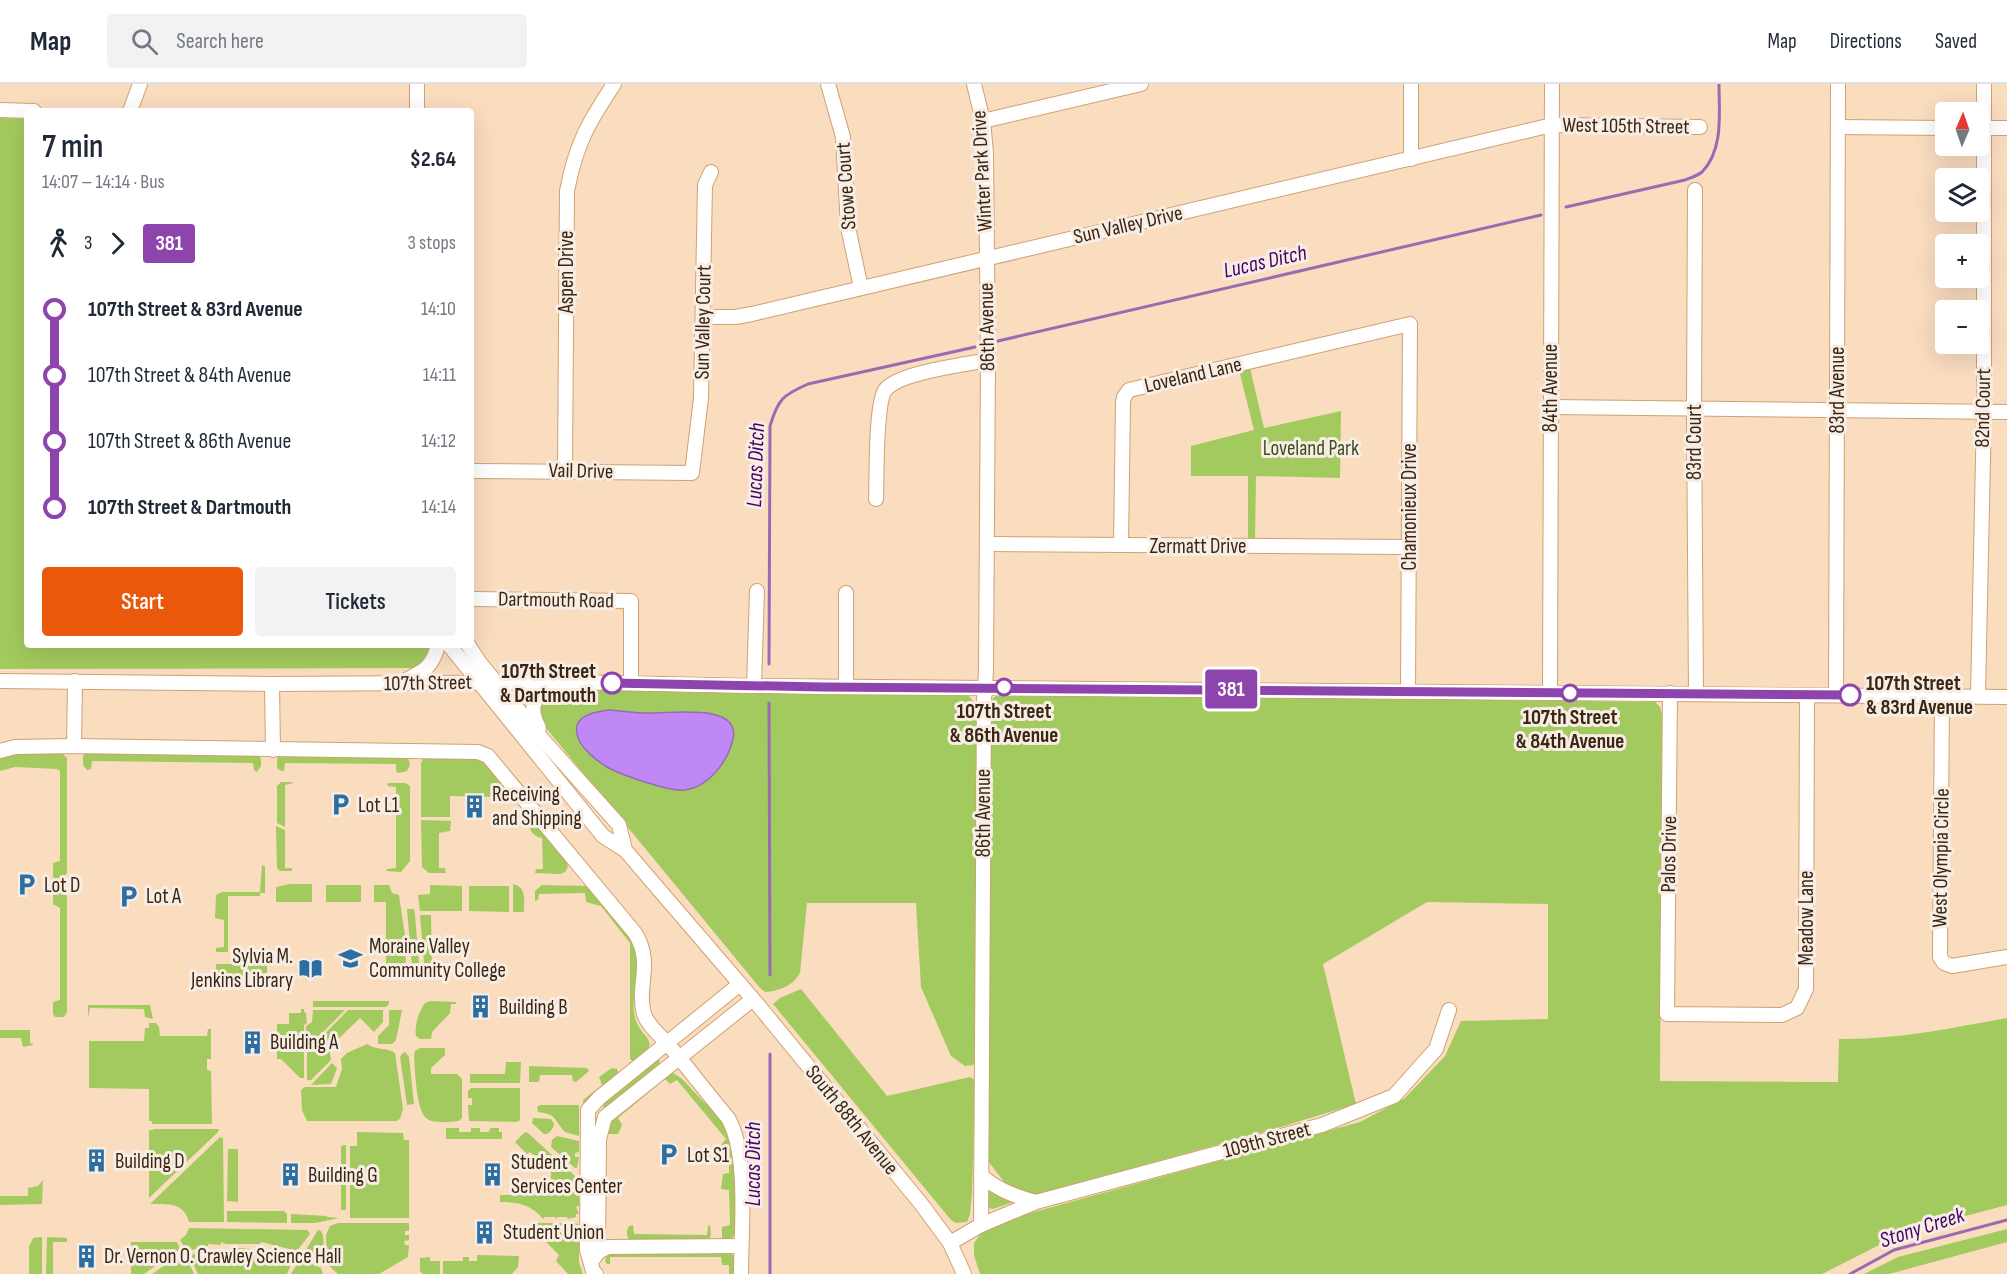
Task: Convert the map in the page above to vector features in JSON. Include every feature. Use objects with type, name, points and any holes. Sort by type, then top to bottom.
[{"type":"street","points":[[131,108],[140,84]]},
{"type":"street","points":[[417,84],[417,108]]},
{"type":"street","name":"Aspen Drive","points":[[565,471],[567,191],[581,137],[614,84]]},
{"type":"street","name":"Stowe Court","points":[[828,84],[843,137],[848,227],[861,288]]},
{"type":"street","name":"Winter Park Drive","points":[[974,84],[983,121],[986,153],[986,258]]},
{"type":"street","points":[[983,121],[1119,86],[1141,84]]},
{"type":"street","points":[[1411,84],[1411,159]]},
{"type":"street","name":"84th Avenue","points":[[1550,692],[1552,84]]},
{"type":"street","name":"83rd Avenue","points":[[1836,695],[1838,84]]},
{"type":"street","name":"82nd Court","points":[[1983,102],[1984,84]]},
{"type":"street","points":[[0,110],[24,111]]},
{"type":"street","name":"Sun Valley Drive","points":[[704,317],[735,317],[752,314],[1552,124]]},
{"type":"street","name":"West 105th Street","points":[[1552,124],[1700,128]]},
{"type":"street","points":[[1838,127],[1935,128]]},
{"type":"street","points":[[1989,128],[2007,128]]},
{"type":"street","name":"82nd Court","points":[[1978,696],[1984,412],[1981,156]]},
{"type":"street","name":"Sun Valley Court","points":[[692,473],[701,398],[705,185],[711,172]]},
{"type":"street","name":"83rd Court","points":[[1695,190],[1696,694]]},
{"type":"street","name":"86th Avenue","points":[[981,1225],[988,360],[986,258]]},
{"type":"street","name":"Loveland Lane","points":[[1121,545],[1123,402],[1129,390],[1410,324]]},
{"type":"street","name":"Chamonieux Drive","points":[[1408,691],[1410,324]]},
{"type":"street","points":[[876,499],[880,406],[884,391],[891,385],[914,375],[988,360]]},
{"type":"street","points":[[1550,408],[2007,412]]},
{"type":"street","name":"Vail Drive","points":[[474,471],[692,473]]},
{"type":"street","name":"Zermatt Drive","points":[[987,544],[1408,547]]},
{"type":"street","points":[[754,686],[757,591]]},
{"type":"street","points":[[846,593],[846,687]]},
{"type":"street","name":"Dartmouth Road","points":[[474,599],[631,601],[631,683]]},
{"type":"street","points":[[399,684],[428,669],[435,658],[437,648]]},
{"type":"street","points":[[451,648],[603,836],[626,850],[740,984],[591,1105],[586,1116],[587,1250],[595,1263]]},
{"type":"street","points":[[470,648],[543,740],[619,825],[626,850]]},
{"type":"street","name":"107th Street","points":[[0,681],[272,684],[570,682],[846,687],[2007,697]]},
{"type":"street","points":[[74,746],[75,681]]},
{"type":"street","points":[[543,740],[542,732],[534,716],[535,701],[546,690],[570,682]]},
{"type":"street","points":[[272,684],[273,750]]},
{"type":"street","name":"Palos Drive","points":[[1667,1014],[1670,693]]},
{"type":"street","name":"Meadow Lane","points":[[1667,1014],[1782,1015],[1797,1008],[1806,989],[1807,695]]},
{"type":"street","name":"West Olympia Circle","points":[[1942,696],[1940,957],[1944,963],[1952,966],[2003,958]]},
{"type":"street","points":[[0,751],[15,747],[74,746],[478,752],[488,756],[635,933],[642,945],[645,958],[644,1013],[648,1024],[728,1118],[736,1136],[741,1169],[741,1274]]},
{"type":"street","name":"South 88th Avenue","points":[[740,984],[922,1205],[950,1243]]},
{"type":"street","points":[[600,1133],[605,1117],[611,1111],[753,999]]},
{"type":"street","name":"109th Street","points":[[981,1225],[1036,1202],[1322,1125],[1394,1096],[1436,1049],[1449,1010]]},
{"type":"street","points":[[595,1263],[600,1133],[596,1111],[606,1094]]},
{"type":"street","points":[[981,1175],[992,1185],[1017,1197],[1036,1202]]},
{"type":"street","points":[[964,1274],[950,1243],[981,1225]]},
{"type":"street","points":[[595,1263],[608,1247],[741,1246]]},
{"type":"green space","points":[[0,118],[24,119],[24,648],[432,648],[423,665],[414,668],[0,669]]},
{"type":"green space","name":"Loveland Park","points":[[1250,368],[1264,428],[1341,411],[1340,478],[1256,476],[1255,540],[1248,540],[1248,476],[1191,476],[1191,446],[1254,430],[1239,370]]},
{"type":"green space","points":[[568,689],[968,695],[978,707],[976,1061],[973,1065],[965,1066],[951,1056],[921,987],[916,903],[807,903],[800,973],[794,981],[780,989],[765,992],[760,988],[537,717],[539,702],[558,691]]},
{"type":"green space","points":[[998,694],[1655,702],[1660,707],[1662,715],[1660,1081],[1838,1082],[1839,1039],[1902,1035],[2007,1018],[2007,1205],[1905,1232],[1822,1274],[980,1274],[974,1255],[974,1243],[982,1232],[998,1222],[1360,1122],[1405,1098],[1445,1056],[1461,1021],[1548,1019],[1548,904],[1427,902],[1323,964],[1356,1104],[1271,1130],[1034,1195],[1005,1183],[988,1161],[988,703]]},
{"type":"green space","points":[[62,753],[67,758],[67,873],[62,880],[55,880],[53,863],[60,861],[60,771],[15,767],[0,771],[0,756]]},
{"type":"green space","points":[[86,753],[258,755],[261,759],[261,766],[257,772],[254,770],[253,763],[92,761],[91,769],[87,770],[83,765],[83,756]]},
{"type":"green space","points":[[279,755],[408,757],[410,765],[407,771],[398,773],[396,764],[285,763],[284,771],[281,771],[277,768]]},
{"type":"green space","points":[[474,756],[483,759],[519,802],[498,802],[498,797],[450,796],[450,817],[421,817],[421,763],[424,757]]},
{"type":"green space","points":[[281,782],[293,783],[285,785],[285,827],[277,823],[277,786]]},
{"type":"green space","points":[[388,783],[405,783],[410,786],[410,861],[401,872],[386,871],[396,868],[396,787],[388,786]]},
{"type":"green space","points":[[529,818],[534,820],[566,860],[568,867],[565,872],[560,874],[535,873],[536,869],[543,869],[542,838],[531,831]]},
{"type":"green space","points":[[421,820],[451,821],[450,831],[439,833],[439,868],[445,868],[446,873],[429,873],[422,867]]},
{"type":"green space","points":[[276,826],[285,830],[285,868],[292,868],[292,871],[280,871],[277,868]]},
{"type":"green space","points":[[262,865],[265,866],[265,893],[260,893],[260,896],[228,896],[228,952],[216,952],[216,948],[224,947],[224,920],[215,918],[216,895],[222,892],[260,892]]},
{"type":"green space","points":[[290,884],[312,884],[312,902],[276,902],[276,887]]},
{"type":"green space","points":[[513,884],[523,891],[524,912],[513,912]]},
{"type":"green space","points":[[326,885],[361,885],[361,902],[326,902]]},
{"type":"green space","points":[[374,885],[389,885],[392,893],[399,895],[405,936],[406,972],[404,975],[386,975],[386,902],[374,902]]},
{"type":"green space","points":[[430,885],[462,886],[462,911],[420,911],[418,895],[430,894]]},
{"type":"green space","points":[[542,885],[588,886],[619,922],[633,944],[639,962],[634,996],[635,1017],[650,1044],[648,1049],[634,1062],[630,1059],[630,943],[601,906],[586,902],[585,893],[539,894],[538,900],[535,901],[535,891]]},
{"type":"green space","points":[[469,886],[509,886],[509,912],[469,911]]},
{"type":"green space","points":[[56,890],[63,891],[67,896],[67,1012],[64,1017],[55,1017],[53,1014],[53,1002],[60,1000],[60,908],[53,904],[53,893]]},
{"type":"green space","points":[[407,909],[414,909],[415,915],[419,964],[419,968],[416,969],[412,966]]},
{"type":"green space","points":[[420,915],[431,915],[432,965],[444,966],[444,975],[425,975]]},
{"type":"green space","points":[[216,964],[267,964],[267,975],[228,975],[227,987],[217,987],[215,984]]},
{"type":"green space","points":[[801,989],[887,1096],[970,1077],[975,1080],[972,1194],[967,1222],[956,1223],[951,1220],[773,1004],[780,998]]},
{"type":"green space","points":[[313,1001],[389,1001],[389,1004],[386,1007],[313,1007]]},
{"type":"green space","points":[[431,1001],[456,1002],[456,1004],[451,1004],[450,1013],[432,1032],[431,1039],[420,1039],[416,1036],[418,1019],[425,1003]]},
{"type":"green space","points":[[88,1005],[150,1005],[153,1019],[145,1017],[144,1009],[90,1008],[88,1018]]},
{"type":"green space","points":[[301,1009],[304,1009],[306,1013],[307,1023],[304,1025],[304,1078],[300,1078],[281,1059],[277,1059],[277,1024],[289,1024],[289,1013],[301,1013]]},
{"type":"green space","points":[[313,1010],[345,1010],[307,1048],[306,1026],[312,1022]]},
{"type":"green space","points":[[348,1010],[383,1010],[383,1022],[374,1032],[360,1018],[329,1048],[331,1060],[311,1080],[307,1080],[307,1052]]},
{"type":"green space","points":[[389,1010],[402,1010],[396,1040],[392,1044],[378,1044],[378,1036],[389,1025]]},
{"type":"green space","points":[[149,1023],[156,1023],[160,1036],[207,1036],[208,1029],[211,1029],[211,1059],[207,1059],[207,1070],[211,1071],[212,1124],[152,1124],[152,1121],[149,1121],[149,1089],[89,1088],[89,1041],[144,1041],[145,1028],[149,1028]]},
{"type":"green space","points":[[0,1030],[30,1030],[30,1043],[33,1045],[23,1047],[21,1038],[0,1038]]},
{"type":"green space","points":[[367,1044],[395,1053],[403,1109],[400,1119],[396,1121],[307,1121],[302,1110],[301,1090],[305,1087],[336,1087],[342,1069],[341,1059],[347,1053]]},
{"type":"green space","points":[[420,1048],[445,1048],[445,1055],[431,1068],[431,1074],[457,1074],[462,1079],[462,1118],[459,1121],[433,1121],[426,1118],[423,1113],[417,1089],[414,1056],[415,1051]]},
{"type":"green space","points":[[405,1052],[409,1057],[414,1104],[407,1105],[400,1057]]},
{"type":"green space","points":[[656,1060],[660,1060],[659,1064],[607,1107],[603,1107],[604,1103]]},
{"type":"green space","points":[[506,1062],[521,1062],[520,1083],[470,1083],[470,1074],[505,1074]]},
{"type":"green space","points":[[332,1063],[337,1068],[331,1084],[311,1085]]},
{"type":"green space","points":[[529,1066],[587,1068],[589,1071],[576,1082],[573,1081],[572,1075],[540,1075],[539,1082],[529,1082]]},
{"type":"green space","points":[[612,1068],[617,1069],[619,1074],[588,1102],[583,1103],[583,1100],[602,1085],[599,1077]]},
{"type":"green space","points":[[672,1073],[683,1080],[701,1100],[717,1113],[731,1143],[736,1188],[735,1234],[730,1240],[722,1239],[722,1227],[730,1225],[729,1190],[721,1189],[723,1174],[729,1173],[729,1146],[721,1145],[726,1139],[677,1080],[670,1084],[665,1079],[618,1118],[622,1125],[618,1134],[605,1134],[609,1122],[666,1074]]},
{"type":"green space","points":[[471,1088],[520,1088],[520,1120],[517,1122],[469,1121],[468,1105],[472,1105],[472,1098],[468,1098],[468,1091]]},
{"type":"green space","points":[[540,1105],[579,1105],[579,1136],[565,1132],[552,1116],[538,1112],[537,1107]]},
{"type":"green space","points":[[533,1118],[551,1119],[554,1124],[552,1130],[544,1134],[532,1123]]},
{"type":"green space","points":[[446,1128],[459,1128],[459,1132],[471,1132],[471,1128],[480,1128],[480,1132],[489,1132],[490,1128],[499,1128],[499,1132],[502,1132],[502,1139],[446,1139]]},
{"type":"green space","points":[[219,1129],[149,1198],[149,1130]]},
{"type":"green space","points":[[357,1132],[403,1133],[404,1140],[409,1140],[409,1218],[350,1218],[350,1146],[357,1146]]},
{"type":"green space","points":[[525,1132],[576,1177],[579,1189],[551,1189],[551,1164],[542,1163],[530,1152],[527,1154],[515,1142]]},
{"type":"green space","points":[[557,1136],[579,1141],[579,1152],[575,1153],[575,1157],[579,1157],[577,1168],[551,1147],[552,1140]]},
{"type":"green space","points":[[220,1137],[223,1138],[224,1222],[189,1222],[187,1215],[179,1208],[168,1204],[150,1204]]},
{"type":"green space","points":[[346,1145],[346,1210],[341,1210],[341,1146]]},
{"type":"green space","points":[[228,1149],[238,1149],[238,1202],[227,1201]]},
{"type":"green space","points":[[43,1180],[42,1204],[0,1205],[0,1196],[28,1196],[28,1188],[38,1186]]},
{"type":"green space","points":[[987,1185],[1012,1199],[1013,1202],[993,1209],[989,1208],[985,1203]]},
{"type":"green space","points":[[559,1192],[579,1192],[579,1206],[576,1207],[579,1214],[576,1214],[576,1217],[568,1219],[557,1217],[557,1219],[545,1217],[543,1219],[534,1210],[524,1205],[500,1202],[500,1195],[558,1195]]},
{"type":"green space","points":[[227,1211],[284,1211],[287,1214],[287,1223],[227,1222]]},
{"type":"green space","points":[[291,1214],[339,1218],[315,1223],[291,1223]]},
{"type":"green space","points":[[338,1223],[409,1223],[409,1231],[405,1231],[405,1235],[409,1235],[409,1240],[404,1241],[405,1245],[409,1245],[408,1257],[379,1274],[338,1274],[327,1264],[326,1235],[330,1226]]},
{"type":"green space","points":[[535,1223],[576,1223],[579,1225],[579,1263],[583,1274],[568,1274],[556,1261],[559,1255],[542,1238],[532,1238]]},
{"type":"green space","points":[[633,1225],[634,1234],[707,1235],[710,1225],[711,1235],[709,1240],[630,1240],[627,1229]]},
{"type":"green space","points":[[189,1228],[307,1230],[310,1234],[297,1251],[261,1242],[260,1244],[225,1244],[221,1242],[221,1245],[208,1244],[208,1246],[192,1250],[186,1248],[180,1240]]},
{"type":"green space","points":[[2007,1229],[2007,1242],[1889,1274],[1864,1274],[1898,1257]]},
{"type":"green space","points":[[318,1230],[321,1231],[324,1240],[321,1258],[316,1260],[304,1253]]},
{"type":"green space","points":[[42,1237],[42,1274],[29,1274],[29,1247],[33,1238]]},
{"type":"green space","points":[[47,1237],[67,1238],[67,1242],[53,1242],[53,1274],[46,1274]]},
{"type":"green space","points":[[131,1242],[177,1242],[181,1251],[144,1274],[131,1274]]},
{"type":"green space","points":[[237,1248],[290,1255],[293,1260],[287,1274],[198,1274],[191,1259],[193,1254]]},
{"type":"green space","points":[[608,1253],[730,1253],[734,1256],[735,1274],[729,1274],[729,1265],[722,1265],[721,1257],[610,1257],[610,1264],[607,1264],[605,1261]]},
{"type":"green space","points":[[477,1255],[519,1256],[518,1267],[512,1274],[443,1274],[443,1261],[463,1261],[463,1257],[469,1257],[469,1261],[477,1261]]},
{"type":"green space","points":[[430,1257],[430,1261],[440,1261],[440,1274],[423,1274],[420,1271],[420,1258]]},
{"type":"green space","points":[[182,1258],[188,1261],[194,1274],[152,1274],[168,1263]]},
{"type":"green space","points":[[300,1259],[321,1268],[323,1274],[291,1274]]},
{"type":"shaded area","points":[[609,710],[645,713],[702,712],[715,715],[726,719],[733,727],[733,739],[722,764],[702,784],[685,790],[668,788],[607,767],[585,749],[578,739],[578,723],[586,716]]},
{"type":"waterway","name":"Lucas Ditch","points":[[1566,207],[1685,180],[1702,172],[1709,163],[1717,142],[1719,84]]},
{"type":"waterway","name":"Lucas Ditch","points":[[998,341],[1541,215]]},
{"type":"waterway","name":"Lucas Ditch","points":[[769,664],[770,426],[779,404],[787,395],[808,384],[975,347]]},
{"type":"waterway","name":"Lucas Ditch","points":[[769,703],[770,975]]},
{"type":"waterway","name":"Lucas Ditch","points":[[770,1054],[770,1274]]},
{"type":"waterway","name":"Stony Creek","points":[[1850,1274],[1894,1250],[2007,1220]]},
{"type":"bus line","name":"381","points":[[612,683],[823,687],[1850,695]]},
{"type":"place","name":"107th Street & Dartmouth","points":[[612,683]]},
{"type":"place","name":"107th Street & 86th Avenue","points":[[1004,687]]},
{"type":"place","name":"107th Street & 84th Avenue","points":[[1570,693]]},
{"type":"place","name":"107th Street & 83rd Avenue","points":[[1850,695]]},
{"type":"place","name":"Lot L1","points":[[340,805]]},
{"type":"place","name":"Receiving and Shipping","points":[[474,806]]},
{"type":"place","name":"Lot D","points":[[26,885]]},
{"type":"place","name":"Lot A","points":[[128,896]]},
{"type":"place","name":"Moraine Valley Community College","points":[[351,958]]},
{"type":"place","name":"Sylvia M. Jenkins Library","points":[[311,968]]},
{"type":"place","name":"Building B","points":[[481,1007]]},
{"type":"place","name":"Building A","points":[[252,1042]]},
{"type":"place","name":"Lot S1","points":[[669,1155]]},
{"type":"place","name":"Building D","points":[[97,1161]]},
{"type":"place","name":"Student Services Center","points":[[493,1174]]},
{"type":"place","name":"Building G","points":[[290,1175]]},
{"type":"place","name":"Student Union","points":[[485,1232]]},
{"type":"place","name":"Dr. Vernon O. Crawley Science Hall","points":[[86,1256]]}]
